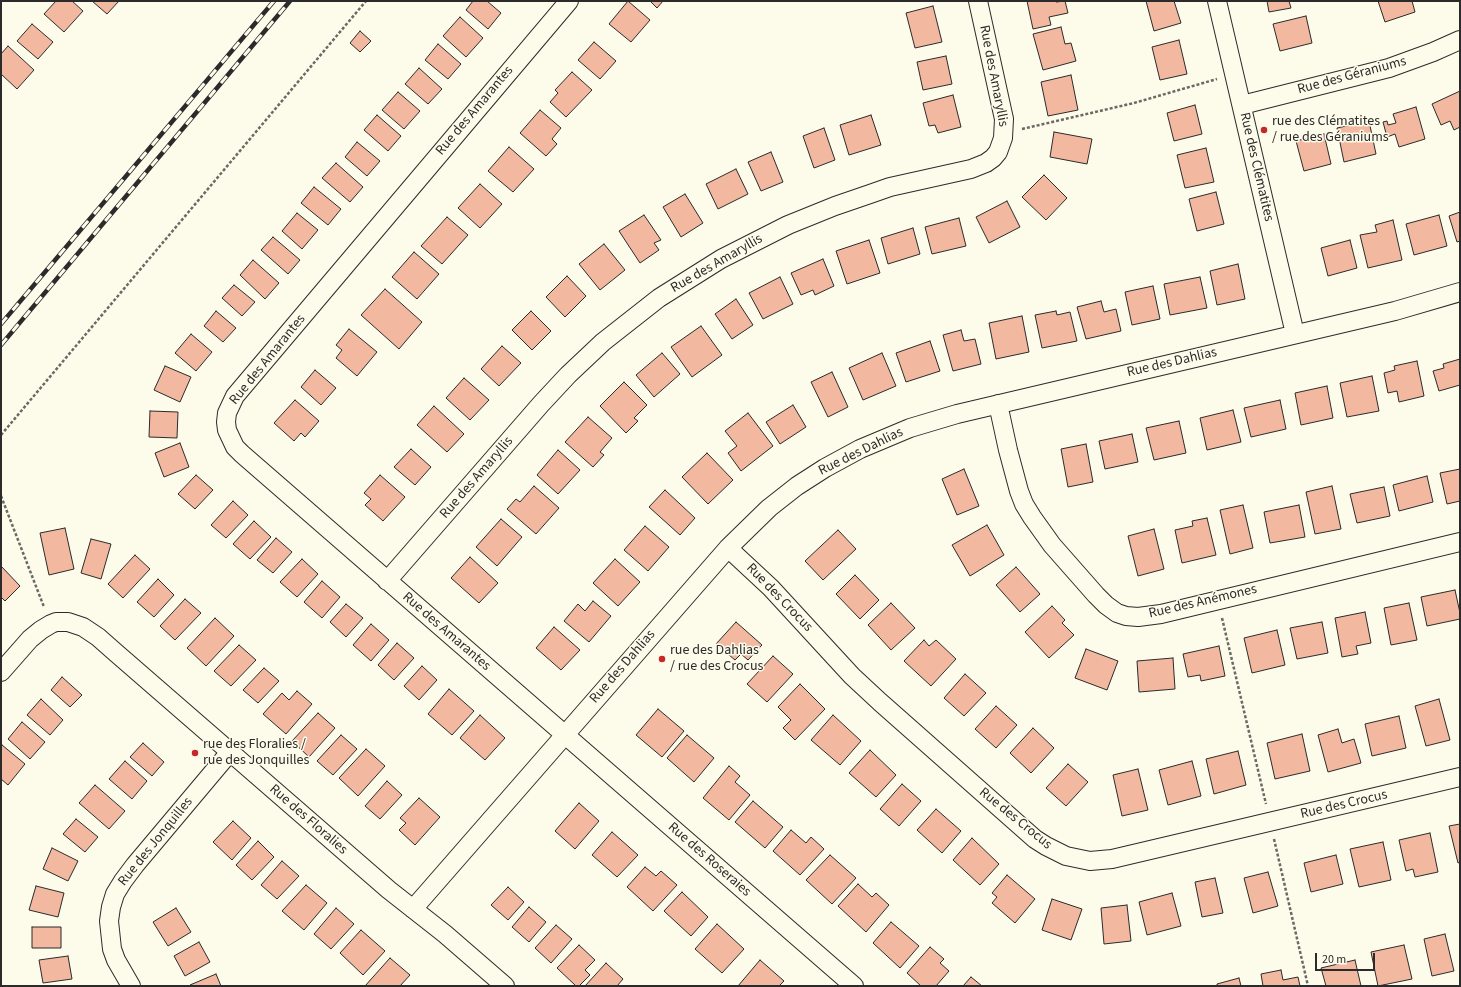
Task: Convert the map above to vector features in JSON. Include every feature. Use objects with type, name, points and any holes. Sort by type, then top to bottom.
[{"type":"street","name":"Rue des Amarantes","points":[[564,734],[235,447],[227,430],[226,422],[230,404],[242,387],[569,1]]},
{"type":"street","name":"Rue des Amaryllis","points":[[387,581],[568,375],[603,342],[664,294],[727,255],[794,222],[890,187],[971,169],[986,163],[992,158],[998,152],[1003,138],[1004,119],[978,1]]},
{"type":"street","name":"Rue des Clématites","points":[[1217,1],[1295,334]]},
{"type":"street","name":"Rue des Géraniums","points":[[1242,106],[1389,68],[1460,40]]},
{"type":"street","name":"Rue des Dahlias","points":[[412,908],[728,548],[758,518],[783,497],[812,476],[866,446],[910,428],[998,404],[1395,311],[1460,292]]},
{"type":"street","name":"Rue des Anémones","points":[[998,404],[1008,450],[1024,504],[1052,545],[1106,606],[1117,613],[1126,616],[1138,617],[1161,614],[1460,542]]},
{"type":"street","name":"Rue des Crocus","points":[[728,548],[766,584],[852,676],[880,702],[1035,839],[1066,856],[1090,861],[1112,859],[1460,777]]},
{"type":"street","points":[[1,672],[30,639],[41,630],[48,616]]},
{"type":"street","name":"Rue des Floralies","points":[[48,616],[56,622],[68,622],[83,627],[98,637],[389,890],[445,934],[505,986]]},
{"type":"street","name":"Rue des Roseraies","points":[[564,734],[854,986]]},
{"type":"street","name":"Rue des Jonquilles","points":[[131,986],[116,960],[112,949],[109,921],[115,894],[135,865],[230,752]]},
{"type":"path","points":[[1,435],[366,1]]},
{"type":"path","points":[[1021,129],[1134,103],[1219,79]]},
{"type":"path","points":[[1,496],[48,616]]},
{"type":"path","points":[[1221,614],[1267,809]]},
{"type":"path","points":[[1273,836],[1308,986]]},
{"type":"building","points":[[56,1],[72,1],[83,11],[64,32],[44,14]]},
{"type":"building","points":[[92,1],[119,1],[107,14]]},
{"type":"building","points":[[473,1],[487,1],[501,13],[488,29],[466,10]]},
{"type":"building","points":[[628,1],[650,20],[631,42],[609,24]]},
{"type":"building","points":[[650,1],[663,1],[657,8]]},
{"type":"building","points":[[1027,1],[1065,1],[1068,13],[1049,17],[1051,25],[1033,29]]},
{"type":"building","points":[[1146,1],[1174,1],[1181,23],[1154,31]]},
{"type":"building","points":[[1267,1],[1289,1],[1291,8],[1269,12]]},
{"type":"building","points":[[1378,1],[1412,1],[1415,12],[1385,22]]},
{"type":"building","points":[[933,6],[942,42],[915,48],[906,13]]},
{"type":"building","points":[[1306,16],[1312,43],[1280,51],[1273,24]]},
{"type":"building","points":[[460,17],[483,38],[466,57],[443,36]]},
{"type":"building","points":[[32,24],[53,42],[38,59],[17,41]]},
{"type":"building","points":[[1061,27],[1065,44],[1071,43],[1076,61],[1043,70],[1033,34]]},
{"type":"building","points":[[360,31],[371,41],[360,52],[350,43]]},
{"type":"building","points":[[1179,40],[1187,74],[1160,80],[1152,47]]},
{"type":"building","points":[[594,42],[616,61],[600,79],[578,60]]},
{"type":"building","points":[[438,44],[461,64],[448,79],[425,60]]},
{"type":"building","points":[[8,46],[34,70],[17,89],[1,74],[1,54]]},
{"type":"building","points":[[946,56],[952,84],[923,90],[917,62]]},
{"type":"building","points":[[419,68],[442,89],[428,104],[405,84]]},
{"type":"building","points":[[572,72],[592,90],[566,117],[550,102],[558,93],[555,90]]},
{"type":"building","points":[[1071,75],[1078,110],[1048,116],[1041,82]]},
{"type":"building","points":[[1460,91],[1460,127],[1454,130],[1450,121],[1441,125],[1432,104]]},
{"type":"building","points":[[398,92],[420,111],[404,129],[382,110]]},
{"type":"building","points":[[953,95],[961,127],[938,133],[935,125],[929,126],[923,103]]},
{"type":"building","points":[[1195,105],[1202,134],[1174,141],[1167,113]]},
{"type":"building","points":[[1416,107],[1425,139],[1399,147],[1395,134],[1387,137],[1383,122],[1387,121],[1388,125],[1396,123],[1393,114]]},
{"type":"building","points":[[540,110],[561,128],[552,139],[557,144],[546,156],[520,133]]},
{"type":"building","points":[[377,115],[401,136],[388,151],[364,130]]},
{"type":"building","points":[[871,115],[881,145],[849,155],[840,125]]},
{"type":"building","points":[[1369,121],[1376,154],[1344,162],[1337,128]]},
{"type":"building","points":[[824,128],[835,160],[814,168],[803,136]]},
{"type":"building","points":[[1054,132],[1092,139],[1087,164],[1050,157]]},
{"type":"building","points":[[1324,134],[1331,164],[1304,171],[1296,141]]},
{"type":"building","points":[[357,142],[380,161],[367,176],[345,157]]},
{"type":"building","points":[[509,147],[534,169],[513,192],[488,171]]},
{"type":"building","points":[[1206,148],[1214,182],[1185,188],[1177,155]]},
{"type":"building","points":[[771,152],[783,182],[761,191],[748,162]]},
{"type":"building","points":[[336,163],[363,187],[350,202],[322,178]]},
{"type":"building","points":[[736,169],[748,194],[718,209],[706,184]]},
{"type":"building","points":[[1044,175],[1067,198],[1046,220],[1022,197]]},
{"type":"building","points":[[480,184],[502,204],[480,228],[458,208]]},
{"type":"building","points":[[314,187],[341,209],[328,225],[301,203]]},
{"type":"building","points":[[1216,192],[1224,224],[1197,231],[1189,199]]},
{"type":"building","points":[[685,194],[703,223],[681,237],[663,207]]},
{"type":"building","points":[[1007,201],[1020,227],[989,243],[976,217]]},
{"type":"building","points":[[1460,212],[1460,241],[1457,242],[1449,216]]},
{"type":"building","points":[[297,213],[318,230],[302,249],[282,231]]},
{"type":"building","points":[[644,215],[661,240],[654,243],[659,250],[640,263],[619,231]]},
{"type":"building","points":[[1439,215],[1447,246],[1414,255],[1406,224]]},
{"type":"building","points":[[447,217],[468,235],[442,264],[421,246]]},
{"type":"building","points":[[959,218],[966,246],[932,254],[925,227]]},
{"type":"building","points":[[1393,220],[1402,260],[1368,268],[1360,235],[1377,232],[1375,225]]},
{"type":"building","points":[[913,228],[920,254],[888,264],[881,238]]},
{"type":"building","points":[[273,237],[300,260],[288,274],[261,250]]},
{"type":"building","points":[[869,240],[880,273],[847,284],[836,251]]},
{"type":"building","points":[[1350,240],[1357,268],[1328,276],[1321,248]]},
{"type":"building","points":[[604,244],[625,270],[600,290],[579,264]]},
{"type":"building","points":[[414,252],[439,274],[417,299],[392,277]]},
{"type":"building","points":[[823,259],[834,286],[815,295],[813,290],[801,295],[791,273]]},
{"type":"building","points":[[253,260],[279,283],[265,299],[240,275]]},
{"type":"building","points":[[1238,264],[1245,299],[1217,305],[1210,271]]},
{"type":"building","points":[[567,276],[586,296],[565,317],[546,297]]},
{"type":"building","points":[[780,277],[793,304],[763,319],[749,293]]},
{"type":"building","points":[[1200,277],[1207,308],[1170,315],[1164,284]]},
{"type":"building","points":[[234,285],[255,302],[242,316],[222,298]]},
{"type":"building","points":[[1153,286],[1160,319],[1132,325],[1125,292]]},
{"type":"building","points":[[385,289],[422,322],[399,349],[361,315]]},
{"type":"building","points":[[736,299],[753,325],[732,339],[715,314]]},
{"type":"building","points":[[1101,301],[1104,312],[1116,309],[1121,331],[1086,339],[1077,307]]},
{"type":"building","points":[[216,311],[236,328],[223,342],[204,326]]},
{"type":"building","points":[[531,311],[551,331],[532,350],[512,330]]},
{"type":"building","points":[[1056,311],[1057,315],[1070,312],[1077,341],[1042,348],[1035,315]]},
{"type":"building","points":[[1022,316],[1029,352],[996,359],[989,323]]},
{"type":"building","points":[[701,326],[722,355],[692,377],[671,347]]},
{"type":"building","points":[[349,329],[377,352],[357,376],[336,358],[342,350],[336,345]]},
{"type":"building","points":[[961,330],[964,341],[975,339],[981,364],[953,371],[943,335]]},
{"type":"building","points":[[191,334],[212,352],[196,371],[175,353]]},
{"type":"building","points":[[930,341],[940,371],[906,382],[896,353]]},
{"type":"building","points":[[502,346],[521,363],[499,386],[481,369]]},
{"type":"building","points":[[662,353],[680,374],[654,397],[636,375]]},
{"type":"building","points":[[882,353],[896,386],[863,400],[849,368]]},
{"type":"building","points":[[1460,359],[1460,385],[1439,391],[1433,371],[1444,368],[1443,364]]},
{"type":"building","points":[[1417,361],[1424,396],[1399,402],[1397,391],[1388,393],[1384,373],[1395,370],[1394,366]]},
{"type":"building","points":[[165,366],[191,377],[180,402],[154,390]]},
{"type":"building","points":[[315,370],[336,388],[321,405],[301,387]]},
{"type":"building","points":[[832,372],[848,407],[828,417],[811,382]]},
{"type":"building","points":[[1372,376],[1379,411],[1347,417],[1340,383]]},
{"type":"building","points":[[464,378],[489,400],[470,420],[446,398]]},
{"type":"building","points":[[624,382],[647,405],[634,418],[638,421],[626,433],[600,406]]},
{"type":"building","points":[[1327,386],[1333,418],[1301,425],[1295,393]]},
{"type":"building","points":[[295,400],[319,421],[305,437],[301,433],[294,441],[274,423]]},
{"type":"building","points":[[1280,400],[1286,429],[1251,437],[1244,408]]},
{"type":"building","points":[[793,405],[806,427],[780,444],[766,422]]},
{"type":"building","points":[[434,406],[464,434],[447,452],[417,425]]},
{"type":"building","points":[[1233,410],[1241,442],[1207,450],[1200,418]]},
{"type":"building","points":[[150,411],[178,412],[177,438],[149,437]]},
{"type":"building","points":[[748,413],[773,446],[741,471],[728,453],[737,446],[725,431]]},
{"type":"building","points":[[588,417],[612,438],[600,452],[604,455],[593,467],[565,442]]},
{"type":"building","points":[[1179,421],[1186,453],[1154,460],[1146,428]]},
{"type":"building","points":[[1132,434],[1138,462],[1105,469],[1099,441]]},
{"type":"building","points":[[180,443],[189,467],[164,477],[155,453]]},
{"type":"building","points":[[1086,444],[1093,482],[1068,487],[1061,449]]},
{"type":"building","points":[[411,449],[431,467],[415,485],[394,467]]},
{"type":"building","points":[[558,450],[580,470],[558,494],[537,475]]},
{"type":"building","points":[[707,453],[733,480],[708,504],[682,477]]},
{"type":"building","points":[[964,469],[979,506],[957,515],[942,479]]},
{"type":"building","points":[[1460,469],[1460,501],[1447,504],[1440,473]]},
{"type":"building","points":[[196,475],[213,490],[195,509],[178,494]]},
{"type":"building","points":[[380,475],[405,497],[383,521],[365,505],[371,499],[364,493]]},
{"type":"building","points":[[1427,476],[1433,502],[1399,511],[1393,485]]},
{"type":"building","points":[[534,486],[559,508],[536,534],[507,509],[516,499],[520,502]]},
{"type":"building","points":[[1332,486],[1341,529],[1315,534],[1306,492]]},
{"type":"building","points":[[1384,487],[1390,516],[1357,523],[1350,494]]},
{"type":"building","points":[[665,490],[695,518],[680,535],[649,507]]},
{"type":"building","points":[[233,501],[248,515],[226,538],[211,525]]},
{"type":"building","points":[[1243,505],[1253,548],[1230,554],[1220,510]]},
{"type":"building","points":[[1299,505],[1305,537],[1270,543],[1264,512]]},
{"type":"building","points":[[1207,518],[1216,555],[1182,563],[1175,530],[1193,526],[1192,521]]},
{"type":"building","points":[[501,519],[522,537],[497,566],[476,547]]},
{"type":"building","points":[[254,521],[271,537],[250,559],[233,544]]},
{"type":"building","points":[[987,525],[1004,555],[970,576],[952,545]]},
{"type":"building","points":[[645,526],[669,547],[648,571],[624,550]]},
{"type":"building","points":[[65,528],[74,569],[49,575],[40,533]]},
{"type":"building","points":[[1154,529],[1164,569],[1138,576],[1128,536]]},
{"type":"building","points":[[838,530],[856,549],[823,580],[805,561]]},
{"type":"building","points":[[276,538],[292,552],[273,573],[257,560]]},
{"type":"building","points":[[91,539],[111,544],[101,579],[81,573]]},
{"type":"building","points":[[135,555],[150,569],[123,598],[108,584]]},
{"type":"building","points":[[470,557],[498,583],[479,603],[451,578]]},
{"type":"building","points":[[302,559],[318,574],[297,597],[280,582]]},
{"type":"building","points":[[615,559],[640,582],[618,606],[593,583]]},
{"type":"building","points":[[1,566],[20,586],[5,601],[1,597]]},
{"type":"building","points":[[1016,567],[1040,594],[1020,612],[996,585]]},
{"type":"building","points":[[855,575],[879,600],[860,619],[836,594]]},
{"type":"building","points":[[158,579],[174,595],[154,617],[137,602]]},
{"type":"building","points":[[322,581],[340,597],[322,618],[304,602]]},
{"type":"building","points":[[1455,590],[1460,619],[1427,626],[1421,597]]},
{"type":"building","points":[[185,599],[201,613],[175,640],[160,626]]},
{"type":"building","points":[[593,601],[611,616],[589,642],[564,621],[578,604],[585,611]]},
{"type":"building","points":[[891,603],[915,628],[891,650],[868,625]]},
{"type":"building","points":[[1409,603],[1417,640],[1391,645],[1384,608]]},
{"type":"building","points":[[346,604],[363,618],[346,637],[330,622]]},
{"type":"building","points":[[1052,606],[1065,620],[1062,623],[1074,635],[1049,658],[1025,632]]},
{"type":"building","points":[[1365,612],[1371,643],[1356,646],[1358,654],[1342,657],[1335,618]]},
{"type":"building","points":[[215,618],[234,636],[206,666],[187,648]]},
{"type":"building","points":[[736,622],[762,645],[748,660],[741,654],[735,660],[716,644]]},
{"type":"building","points":[[1322,622],[1328,653],[1297,659],[1290,628]]},
{"type":"building","points":[[371,624],[389,640],[371,661],[353,645]]},
{"type":"building","points":[[554,627],[580,650],[561,670],[536,648]]},
{"type":"building","points":[[1277,630],[1285,665],[1252,673],[1244,638]]},
{"type":"building","points":[[924,640],[929,646],[936,640],[956,659],[931,686],[904,661]]},
{"type":"building","points":[[397,643],[414,658],[394,680],[378,665]]},
{"type":"building","points":[[239,645],[256,660],[231,686],[214,671]]},
{"type":"building","points":[[1219,646],[1225,676],[1201,681],[1200,675],[1188,677],[1183,654]]},
{"type":"building","points":[[1086,649],[1118,661],[1107,690],[1075,678]]},
{"type":"building","points":[[773,656],[793,674],[767,702],[747,684]]},
{"type":"building","points":[[1173,658],[1175,689],[1139,692],[1137,661]]},
{"type":"building","points":[[422,666],[437,680],[419,700],[404,686]]},
{"type":"building","points":[[264,668],[279,681],[258,703],[243,690]]},
{"type":"building","points":[[965,674],[986,693],[964,716],[944,698]]},
{"type":"building","points":[[62,677],[82,695],[70,707],[51,690]]},
{"type":"building","points":[[800,684],[825,709],[795,740],[783,728],[791,720],[778,707]]},
{"type":"building","points":[[449,689],[474,711],[452,735],[428,714]]},
{"type":"building","points":[[297,691],[312,704],[286,734],[263,714],[282,693],[289,700]]},
{"type":"building","points":[[41,699],[63,720],[50,735],[27,715]]},
{"type":"building","points":[[1439,699],[1450,740],[1426,746],[1415,706]]},
{"type":"building","points":[[996,706],[1017,725],[996,748],[975,729]]},
{"type":"building","points":[[658,709],[684,731],[662,757],[636,735]]},
{"type":"building","points":[[318,713],[335,728],[309,757],[292,741]]},
{"type":"building","points":[[480,715],[505,738],[485,760],[460,738]]},
{"type":"building","points":[[833,715],[861,741],[840,765],[811,740]]},
{"type":"building","points":[[1399,716],[1406,748],[1372,756],[1365,724]]},
{"type":"building","points":[[22,722],[45,742],[30,759],[8,739]]},
{"type":"building","points":[[1033,728],[1054,748],[1031,773],[1010,753]]},
{"type":"building","points":[[1338,729],[1342,743],[1354,739],[1361,763],[1328,772],[1318,735]]},
{"type":"building","points":[[1302,734],[1310,771],[1275,779],[1267,743]]},
{"type":"building","points":[[341,735],[357,749],[333,775],[317,761]]},
{"type":"building","points":[[687,735],[714,758],[694,782],[667,758]]},
{"type":"building","points":[[143,743],[164,762],[152,776],[130,757]]},
{"type":"building","points":[[2,745],[25,764],[8,785],[1,779]]},
{"type":"building","points":[[366,749],[385,766],[358,796],[339,778]]},
{"type":"building","points":[[870,750],[896,775],[876,797],[849,773]]},
{"type":"building","points":[[1238,751],[1246,785],[1214,794],[1206,759]]},
{"type":"building","points":[[125,761],[147,781],[132,799],[109,779]]},
{"type":"building","points":[[1192,761],[1201,796],[1168,805],[1159,770]]},
{"type":"building","points":[[1068,764],[1088,782],[1066,806],[1046,788]]},
{"type":"building","points":[[729,766],[740,776],[735,782],[750,795],[729,820],[703,798]]},
{"type":"building","points":[[1138,769],[1148,810],[1122,816],[1113,775]]},
{"type":"building","points":[[387,781],[402,795],[380,819],[365,806]]},
{"type":"building","points":[[902,784],[921,801],[899,826],[880,809]]},
{"type":"building","points":[[95,785],[125,811],[109,829],[79,803]]},
{"type":"building","points":[[419,798],[440,817],[415,845],[399,830],[406,823],[400,818]]},
{"type":"building","points":[[753,801],[783,827],[765,848],[735,822]]},
{"type":"building","points":[[579,803],[599,821],[575,849],[555,831]]},
{"type":"building","points":[[936,809],[961,831],[942,853],[917,830]]},
{"type":"building","points":[[76,819],[98,837],[85,852],[63,834]]},
{"type":"building","points":[[233,821],[251,838],[232,860],[213,842]]},
{"type":"building","points":[[1460,824],[1460,862],[1458,863],[1449,826]]},
{"type":"building","points":[[791,830],[806,843],[811,837],[824,849],[800,875],[773,851]]},
{"type":"building","points":[[612,832],[638,855],[617,877],[592,855]]},
{"type":"building","points":[[1430,833],[1438,872],[1415,877],[1413,869],[1406,871],[1399,840]]},
{"type":"building","points":[[972,838],[999,864],[980,885],[953,860]]},
{"type":"building","points":[[258,841],[274,857],[252,880],[236,865]]},
{"type":"building","points":[[1383,842],[1391,880],[1359,887],[1350,849]]},
{"type":"building","points":[[52,848],[78,861],[68,881],[43,869]]},
{"type":"building","points":[[830,855],[856,878],[832,904],[806,880]]},
{"type":"building","points":[[1336,855],[1343,884],[1311,892],[1304,863]]},
{"type":"building","points":[[282,861],[299,876],[277,899],[261,885]]},
{"type":"building","points":[[645,867],[656,876],[661,871],[677,885],[653,911],[627,887]]},
{"type":"building","points":[[1268,872],[1278,906],[1253,913],[1244,878]]},
{"type":"building","points":[[1007,875],[1035,899],[1015,923],[992,903],[997,897],[992,893]]},
{"type":"building","points":[[1215,878],[1223,913],[1202,917],[1195,882]]},
{"type":"building","points":[[858,884],[872,897],[876,893],[889,905],[866,932],[838,906]]},
{"type":"building","points":[[306,885],[327,903],[304,930],[282,911]]},
{"type":"building","points":[[36,886],[64,893],[58,917],[29,910]]},
{"type":"building","points":[[508,887],[524,902],[508,920],[491,905]]},
{"type":"building","points":[[682,892],[708,917],[691,936],[664,911]]},
{"type":"building","points":[[1172,893],[1181,926],[1147,935],[1139,902]]},
{"type":"building","points":[[1052,899],[1082,909],[1071,940],[1042,930]]},
{"type":"building","points":[[1127,905],[1131,941],[1104,944],[1101,908]]},
{"type":"building","points":[[529,907],[546,922],[529,942],[512,927]]},
{"type":"building","points":[[176,908],[191,932],[168,946],[153,922]]},
{"type":"building","points":[[336,908],[354,924],[331,949],[314,934]]},
{"type":"building","points":[[891,922],[919,946],[900,968],[873,943]]},
{"type":"building","points":[[717,924],[744,949],[722,973],[695,949]]},
{"type":"building","points":[[556,925],[572,939],[551,963],[535,948]]},
{"type":"building","points":[[32,927],[61,927],[61,948],[32,948]]},
{"type":"building","points":[[361,930],[385,951],[363,975],[340,953]]},
{"type":"building","points":[[1445,934],[1454,971],[1432,976],[1424,939]]},
{"type":"building","points":[[199,942],[210,962],[185,976],[174,956]]},
{"type":"building","points":[[579,945],[595,960],[585,970],[590,975],[579,986],[576,986],[557,968]]},
{"type":"building","points":[[1404,945],[1412,979],[1378,986],[1371,952]]},
{"type":"building","points":[[930,947],[944,959],[940,963],[949,971],[936,986],[921,986],[907,973]]},
{"type":"building","points":[[68,956],[72,979],[43,983],[39,960]]},
{"type":"building","points":[[390,958],[410,975],[400,986],[365,986]]},
{"type":"building","points":[[760,960],[784,981],[779,986],[738,986]]},
{"type":"building","points":[[1355,960],[1361,986],[1326,986],[1321,968]]},
{"type":"building","points":[[606,963],[623,979],[617,986],[585,986]]},
{"type":"building","points":[[1281,970],[1283,980],[1298,977],[1300,986],[1263,986],[1261,974]]},
{"type":"building","points":[[216,974],[221,986],[190,985]]},
{"type":"building","points":[[971,977],[982,986],[963,986]]},
{"type":"building","points":[[1239,978],[1241,986],[1217,986],[1217,984]]},
{"type":"railway","points":[[1,324],[274,1]]},
{"type":"railway","points":[[1,345],[290,1]]},
{"type":"place","name":"rue des Clématites / rue des Géraniums","points":[[1264,130]]},
{"type":"place","name":"rue des Dahlias / rue des Crocus","points":[[662,659]]},
{"type":"place","name":"rue des Floralies / rue des Jonquilles","points":[[195,753]]}]
